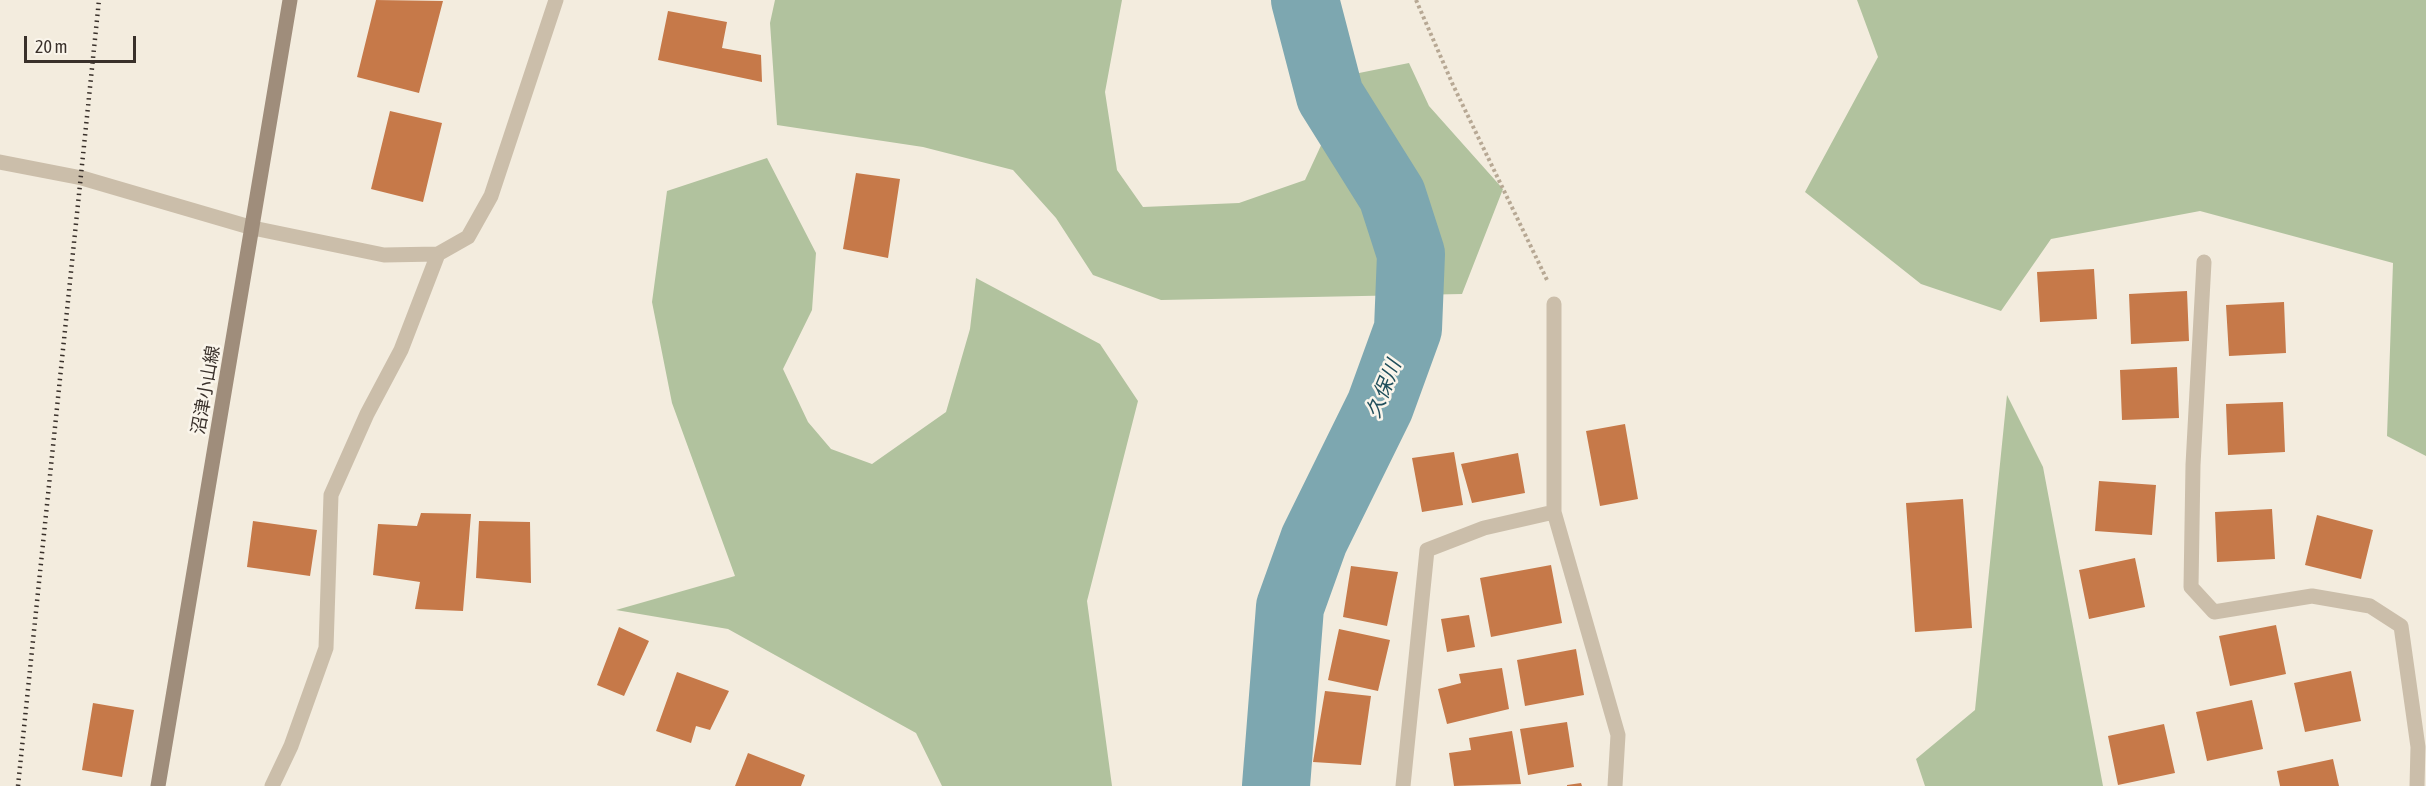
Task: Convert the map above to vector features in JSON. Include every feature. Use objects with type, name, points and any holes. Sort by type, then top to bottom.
[{"type":"main road","name":"沼津小山線","points":[[158,786],[290,0]]},
{"type":"street","points":[[0,162],[82,178],[253,228],[384,255],[438,254],[468,237],[491,195],[556,0]]},
{"type":"street","points":[[272,786],[291,746],[326,648],[331,495],[367,414],[401,350],[438,254]]},
{"type":"street","points":[[2204,262],[2193,465],[2191,587],[2214,612],[2312,596],[2370,606],[2401,626],[2418,747],[2417,786]]},
{"type":"street","points":[[1554,304],[1554,512],[1618,735],[1615,786]]},
{"type":"street","points":[[1403,786],[1427,550],[1484,528],[1554,512]]},
{"type":"path","points":[[1416,0],[1453,85],[1546,279],[1554,304]]},
{"type":"green space","points":[[775,0],[1122,0],[1105,92],[1117,170],[1143,207],[1239,203],[1305,180],[1354,74],[1409,63],[1429,106],[1503,189],[1462,294],[1161,300],[1093,275],[1056,218],[1013,170],[923,147],[777,125],[770,23]]},
{"type":"green space","points":[[1857,0],[2426,0],[2426,456],[2387,436],[2393,263],[2200,211],[2051,239],[2001,311],[1921,284],[1805,192],[1878,57]]},
{"type":"green space","points":[[767,158],[816,253],[812,310],[783,369],[808,422],[831,449],[872,464],[946,412],[970,329],[976,278],[1100,344],[1138,401],[1087,601],[1112,786],[942,786],[916,733],[728,629],[616,610],[735,576],[672,403],[652,302],[667,191]]},
{"type":"green space","points":[[2007,395],[2043,467],[2103,786],[1925,786],[1916,759],[1975,710]]},
{"type":"building","points":[[376,0],[443,1],[419,93],[357,77]]},
{"type":"building","points":[[668,11],[727,22],[722,48],[761,55],[762,82],[658,60]]},
{"type":"building","points":[[390,111],[442,123],[423,202],[371,189]]},
{"type":"building","points":[[856,173],[900,179],[888,258],[843,249]]},
{"type":"building","points":[[2094,269],[2097,319],[2040,322],[2037,272]]},
{"type":"building","points":[[2187,291],[2189,341],[2131,344],[2129,294]]},
{"type":"building","points":[[2284,302],[2286,353],[2229,356],[2226,305]]},
{"type":"building","points":[[2177,367],[2179,418],[2122,420],[2120,370]]},
{"type":"building","points":[[2283,402],[2285,452],[2228,455],[2226,404]]},
{"type":"building","points":[[1625,424],[1638,499],[1600,506],[1586,431]]},
{"type":"building","points":[[1454,452],[1463,505],[1422,512],[1412,458]]},
{"type":"building","points":[[1518,453],[1525,493],[1472,503],[1461,464]]},
{"type":"building","points":[[2099,481],[2156,485],[2152,535],[2095,531]]},
{"type":"building","points":[[1963,499],[1972,628],[1915,632],[1906,503]]},
{"type":"building","points":[[2272,509],[2275,559],[2217,562],[2215,512]]},
{"type":"building","points":[[421,513],[471,514],[463,611],[415,609],[420,582],[373,575],[378,524],[417,526]]},
{"type":"building","points":[[2317,515],[2373,530],[2361,579],[2305,565]]},
{"type":"building","points":[[253,521],[317,530],[310,576],[247,567]]},
{"type":"building","points":[[479,521],[530,522],[531,583],[476,578]]},
{"type":"building","points":[[2135,558],[2145,607],[2089,619],[2079,570]]},
{"type":"building","points":[[1551,565],[1562,623],[1491,637],[1480,578]]},
{"type":"building","points":[[1351,566],[1398,572],[1387,626],[1343,617]]},
{"type":"building","points":[[1469,615],[1475,647],[1447,652],[1441,619]]},
{"type":"building","points":[[2276,625],[2286,674],[2230,686],[2219,636]]},
{"type":"building","points":[[619,627],[649,641],[624,696],[597,685]]},
{"type":"building","points":[[1339,629],[1390,640],[1378,691],[1328,680]]},
{"type":"building","points":[[1576,649],[1584,695],[1525,706],[1517,660]]},
{"type":"building","points":[[1502,668],[1509,709],[1447,724],[1438,689],[1461,683],[1459,674]]},
{"type":"building","points":[[2351,671],[2361,721],[2305,732],[2294,683]]},
{"type":"building","points":[[677,672],[729,691],[710,730],[696,726],[691,743],[656,731]]},
{"type":"building","points":[[1325,691],[1371,696],[1361,765],[1313,762]]},
{"type":"building","points":[[2252,700],[2263,749],[2207,761],[2196,712]]},
{"type":"building","points":[[93,703],[134,710],[122,777],[82,770]]},
{"type":"building","points":[[1567,722],[1574,767],[1528,775],[1520,729]]},
{"type":"building","points":[[2164,724],[2175,773],[2118,785],[2108,736]]},
{"type":"building","points":[[1512,731],[1521,784],[1454,786],[1449,753],[1471,750],[1469,738]]},
{"type":"building","points":[[748,753],[805,775],[801,786],[735,786]]},
{"type":"building","points":[[2333,759],[2339,786],[2280,786],[2277,771]]},
{"type":"building","points":[[1581,783],[1582,786],[1567,786],[1567,785]]},
{"type":"waterway","name":"久保川","points":[[1276,786],[1290,607],[1314,540],[1380,406],[1408,329],[1411,254],[1392,195],[1330,96],[1305,0]]},
{"type":"railway","points":[[18,786],[99,0]]}]
